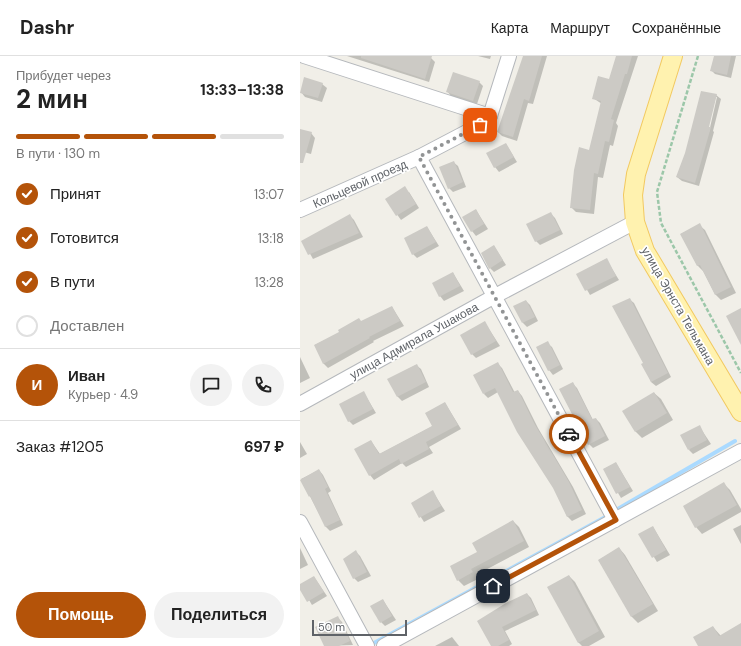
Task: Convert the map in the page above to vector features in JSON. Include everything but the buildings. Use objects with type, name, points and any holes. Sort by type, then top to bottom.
[{"type":"main road","name":"улица Эрнста Тельмана","points":[[674,56],[636,174],[633,200],[635,222],[645,251],[741,412]]},
{"type":"street","points":[[304,56],[490,116],[509,56]]},
{"type":"street","name":"Кольцевой проезд","points":[[300,210],[419,157],[480,125],[490,116]]},
{"type":"street","points":[[419,157],[616,520]]},
{"type":"street","name":"улица Адмирала Ушакова","points":[[300,404],[495,296],[635,222]]},
{"type":"street","points":[[384,646],[741,451]]},
{"type":"street","points":[[300,522],[367,646]]},
{"type":"path","points":[[698,56],[657,192],[661,223],[741,373]]},
{"type":"waterway","points":[[616,510],[735,441]]},
{"type":"waterway","points":[[374,643],[609,515]]},
{"type":"way so far","points":[[480,125],[419,157],[569,434]]},
{"type":"route","points":[[493,586],[616,520],[569,434]]}]
